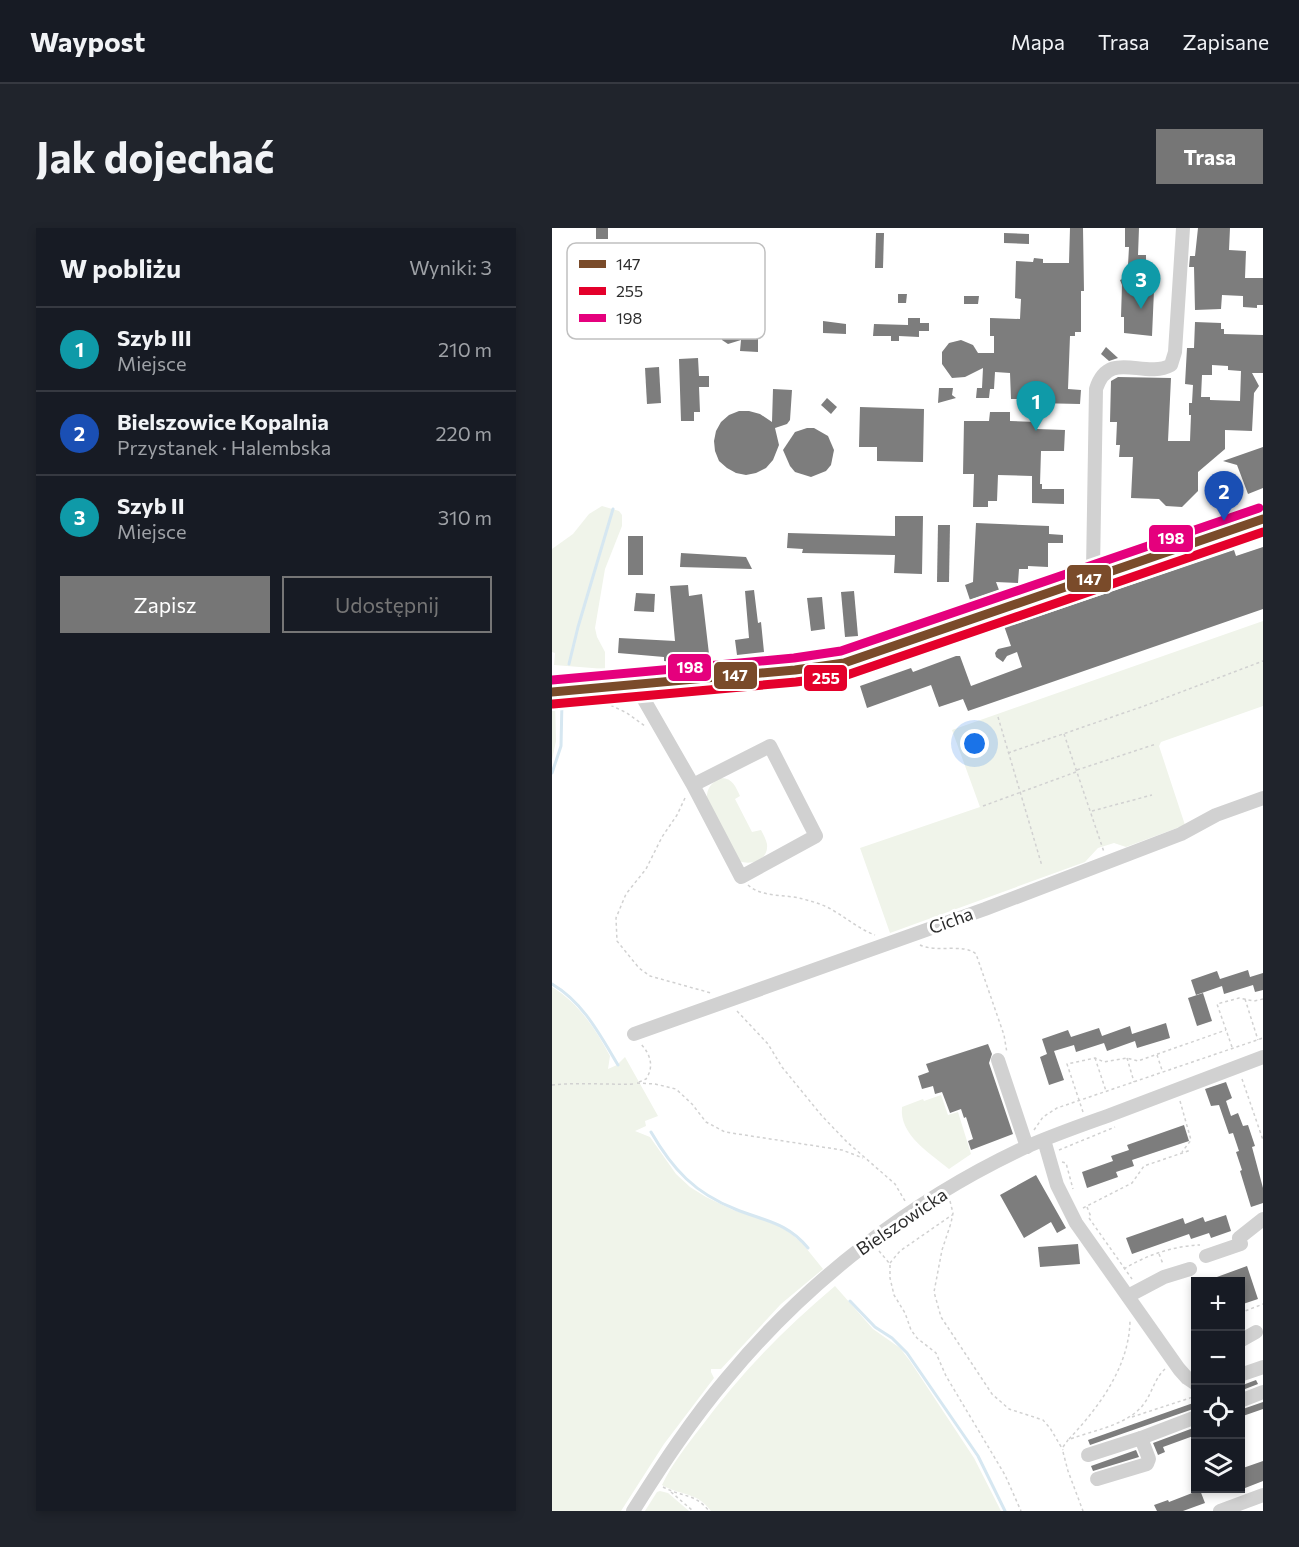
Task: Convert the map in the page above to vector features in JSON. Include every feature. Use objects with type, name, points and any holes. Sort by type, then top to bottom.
[{"type":"street","points":[[1096,576],[1093,570],[1093,559],[1096,389],[1102,375],[1111,368],[1166,368],[1174,359],[1183,228]]},
{"type":"street","points":[[560,691],[795,670],[844,663],[1263,519]]},
{"type":"street","points":[[635,684],[689,791],[741,877],[816,836],[770,746],[689,791]]},
{"type":"street","name":"Cicha","points":[[634,1034],[985,909],[1181,834],[1216,815],[1263,798]]},
{"type":"street","points":[[1003,1057],[1026,1143]]},
{"type":"street","name":"Bielszowicka","points":[[633,1511],[681,1437],[752,1349],[814,1287],[872,1241],[914,1211],[1026,1143],[1044,1140],[1263,1057]]},
{"type":"street","points":[[1044,1140],[1060,1193],[1076,1223],[1133,1293],[1173,1360],[1191,1381]]},
{"type":"street","points":[[1204,1251],[1241,1244],[1239,1238],[1263,1219]]},
{"type":"street","points":[[1133,1293],[1164,1277],[1190,1269]]},
{"type":"street","points":[[1245,1338],[1256,1332]]},
{"type":"street","points":[[1245,1374],[1262,1371]]},
{"type":"street","points":[[1245,1399],[1263,1392]]},
{"type":"street","points":[[1088,1455],[1191,1420]]},
{"type":"street","points":[[1097,1479],[1148,1464],[1149,1459],[1141,1438]]},
{"type":"street","points":[[1220,1511],[1263,1495]]},
{"type":"path","points":[[1008,753],[1263,661]]},
{"type":"path","points":[[998,717],[1042,867]]},
{"type":"path","points":[[1064,733],[1107,861]]},
{"type":"path","points":[[983,806],[1156,744]]},
{"type":"path","points":[[689,791],[646,869],[626,894],[616,918],[616,941],[639,968],[650,976],[716,993],[731,1005],[768,1044],[782,1067],[822,1116],[896,1184],[903,1199],[914,1211]]},
{"type":"path","points":[[1090,812],[1152,795]]},
{"type":"path","points":[[741,877],[749,887],[758,892],[799,898],[823,905],[862,930],[893,941]]},
{"type":"path","points":[[915,942],[927,948],[971,950],[976,954],[1002,1028],[1003,1057]]},
{"type":"path","points":[[1232,1048],[1217,1004],[1239,998],[1254,1001],[1263,999]]},
{"type":"path","points":[[1244,998],[1258,1040]]},
{"type":"path","points":[[1087,1124],[1067,1064],[1095,1058],[1108,1062],[1127,1058],[1138,1060],[1226,1030]]},
{"type":"path","points":[[634,1034],[645,1049],[651,1066],[646,1079],[637,1083]]},
{"type":"path","points":[[1026,1143],[1035,1126],[1056,1108],[1263,1038]]},
{"type":"path","points":[[1157,1054],[1162,1072]]},
{"type":"path","points":[[1095,1058],[1106,1091]]},
{"type":"path","points":[[1127,1058],[1134,1082]]},
{"type":"path","points":[[1240,1073],[1263,1140]]},
{"type":"path","points":[[552,1084],[656,1084],[676,1089],[706,1122],[725,1132],[851,1152],[871,1163]]},
{"type":"path","points":[[1180,1101],[1191,1140],[1181,1154]]},
{"type":"path","points":[[1083,1208],[1132,1183],[1144,1166],[1191,1150]]},
{"type":"path","points":[[1058,1162],[1066,1162],[1075,1193]]},
{"type":"path","points":[[944,1201],[950,1198],[953,1215],[942,1250],[934,1292],[941,1317],[992,1394],[1008,1409],[1043,1420],[1050,1428],[1063,1450],[1083,1511]]},
{"type":"path","points":[[1087,1206],[1090,1218],[1125,1269],[1133,1293]]},
{"type":"path","points":[[953,1215],[900,1251],[890,1264],[890,1278],[894,1295],[905,1313],[911,1330],[917,1338],[936,1353],[946,1376],[1003,1471],[1021,1511]]},
{"type":"path","points":[[872,1241],[890,1264]]},
{"type":"path","points":[[1125,1269],[1181,1245],[1204,1251]]},
{"type":"path","points":[[1159,1253],[1165,1267]]},
{"type":"path","points":[[1245,1311],[1263,1304]]},
{"type":"path","points":[[1063,1450],[1063,1446],[1087,1419],[1116,1374],[1125,1354],[1130,1319]]},
{"type":"path","points":[[1132,1417],[1145,1403],[1159,1374],[1173,1360]]},
{"type":"path","points":[[1068,1440],[1191,1398]]},
{"type":"path","points":[[653,1480],[693,1511]]},
{"type":"path","points":[[667,1490],[700,1500],[709,1511]]},
{"type":"shaded area","points":[[602,506],[619,511],[622,515],[622,526],[605,569],[595,628],[605,652],[605,669],[554,665],[552,549],[573,534],[589,514]]},
{"type":"shaded area","points":[[1263,621],[1263,706],[1161,742],[1159,746],[1185,825],[1126,847],[1114,843],[1098,848],[1085,862],[890,933],[860,848],[980,807],[952,730]]},
{"type":"shaded area","points":[[552,700],[555,700],[556,741],[552,760]]},
{"type":"shaded area","points":[[720,778],[728,779],[733,783],[740,796],[735,799],[752,832],[761,830],[767,844],[765,854],[754,862],[739,861],[707,802],[709,787]]},
{"type":"shaded area","points":[[552,987],[579,1009],[593,1027],[610,1056],[608,1069],[617,1065],[625,1057],[658,1116],[645,1121],[646,1126],[635,1131],[650,1137],[676,1174],[706,1197],[733,1210],[776,1224],[790,1233],[802,1243],[823,1269],[781,1304],[721,1369],[711,1369],[714,1378],[664,1444],[621,1511],[552,1511]]},
{"type":"shaded area","points":[[941,1095],[948,1115],[958,1112],[971,1154],[949,1169],[917,1143],[905,1126],[902,1117],[902,1107]]},
{"type":"shaded area","points":[[835,1286],[873,1329],[900,1348],[910,1361],[974,1458],[1001,1511],[711,1511],[700,1500],[662,1485],[680,1455],[747,1370],[798,1318]]},
{"type":"shaded area","points":[[660,1491],[668,1493],[689,1511],[645,1511]]},
{"type":"building","points":[[596,228],[608,228],[608,239],[596,239]]},
{"type":"building","points":[[1070,228],[1083,228],[1084,291],[1081,291],[1081,332],[1075,332],[1075,336],[1070,336],[1068,389],[1081,390],[1080,404],[1035,403],[1027,399],[1011,399],[1010,373],[995,372],[994,389],[990,389],[989,398],[976,398],[977,388],[982,388],[983,368],[965,377],[952,378],[942,364],[942,352],[949,343],[961,340],[973,345],[978,353],[994,353],[994,336],[990,336],[990,318],[1020,319],[1021,299],[1015,298],[1016,261],[1033,262],[1034,258],[1043,259],[1043,263],[1069,263]]},
{"type":"building","points":[[1125,228],[1139,228],[1138,255],[1146,255],[1146,264],[1149,264],[1149,289],[1154,290],[1152,336],[1124,333],[1120,280],[1127,277],[1129,247],[1125,247]]},
{"type":"building","points":[[1198,228],[1230,228],[1229,250],[1246,251],[1245,278],[1263,278],[1263,305],[1257,305],[1257,308],[1243,307],[1243,296],[1222,295],[1221,309],[1195,310],[1194,267],[1189,267],[1190,256],[1195,256]]},
{"type":"building","points":[[876,233],[884,233],[883,268],[875,268]]},
{"type":"building","points":[[1004,233],[1029,234],[1029,244],[1004,243]]},
{"type":"building","points":[[898,294],[907,294],[906,303],[898,303]]},
{"type":"building","points":[[964,296],[979,296],[978,304],[964,304]]},
{"type":"building","points":[[908,318],[920,318],[920,323],[929,323],[929,331],[919,331],[919,337],[899,336],[899,341],[891,341],[891,336],[873,336],[874,324],[908,325]]},
{"type":"building","points":[[823,321],[846,324],[846,334],[823,333]]},
{"type":"building","points":[[1195,322],[1221,323],[1224,334],[1263,335],[1263,373],[1252,373],[1259,386],[1254,393],[1252,431],[1225,430],[1225,449],[1198,472],[1198,491],[1182,507],[1166,506],[1159,499],[1131,498],[1133,457],[1119,457],[1120,445],[1116,445],[1117,422],[1110,422],[1111,381],[1118,377],[1171,378],[1168,441],[1190,441],[1189,403],[1192,403],[1193,385],[1185,384],[1187,348],[1194,348]],"holes":[[[1212,365],[1228,366],[1228,370],[1241,371],[1240,401],[1210,400],[1210,397],[1201,397],[1202,375],[1212,375]]]},
{"type":"building","points":[[758,339],[758,352],[740,351],[741,340],[728,344],[722,340]]},
{"type":"building","points":[[1106,347],[1118,358],[1109,361],[1101,354]]},
{"type":"building","points":[[698,358],[699,376],[709,376],[709,387],[699,387],[700,412],[694,412],[694,421],[681,421],[679,359]]},
{"type":"building","points":[[659,367],[661,403],[647,404],[645,368]]},
{"type":"building","points":[[939,388],[953,388],[952,395],[956,398],[938,403]]},
{"type":"building","points":[[773,389],[792,390],[790,420],[787,424],[775,428],[779,445],[773,460],[766,468],[756,473],[746,475],[736,473],[719,461],[714,441],[716,431],[729,415],[739,411],[760,414],[772,422]]},
{"type":"building","points":[[827,398],[837,407],[831,414],[821,405]]},
{"type":"building","points":[[860,407],[924,409],[923,462],[877,461],[877,447],[859,447]]},
{"type":"building","points":[[990,412],[1010,412],[1010,421],[1037,422],[1037,429],[1065,430],[1064,451],[1041,451],[1040,484],[1042,484],[1042,489],[1064,489],[1064,504],[1032,503],[1032,476],[998,475],[997,501],[988,501],[988,507],[973,507],[974,474],[963,474],[964,421],[989,421]]},
{"type":"building","points":[[814,428],[828,436],[834,450],[831,465],[826,471],[811,477],[795,472],[783,450],[795,432]]},
{"type":"building","points":[[1263,447],[1263,488],[1248,494],[1237,465],[1223,461]]},
{"type":"building","points":[[895,516],[923,516],[922,574],[894,573],[895,555],[802,553],[803,549],[787,548],[788,533],[895,536]]},
{"type":"building","points":[[976,523],[1049,526],[1049,534],[1063,535],[1063,543],[1048,543],[1048,567],[1028,566],[1028,569],[1019,569],[1018,583],[996,582],[999,590],[970,600],[965,585],[973,582]]},
{"type":"building","points":[[938,525],[950,525],[949,582],[937,582]]},
{"type":"building","points":[[628,536],[643,536],[643,575],[628,575]]},
{"type":"building","points":[[1263,547],[1263,609],[968,711],[963,699],[939,707],[931,685],[867,708],[860,686],[911,668],[913,672],[956,656],[960,656],[971,686],[1022,667],[1017,652],[1007,656],[1003,662],[996,657],[995,653],[998,649],[1011,646],[1003,623],[1011,620],[1013,625],[1234,550],[1236,556]]},
{"type":"building","points":[[681,553],[746,557],[752,569],[680,567]]},
{"type":"building","points":[[688,585],[689,596],[702,594],[709,654],[693,656],[693,658],[673,657],[672,662],[664,661],[664,657],[618,653],[619,638],[675,641],[670,586]]},
{"type":"building","points":[[754,590],[758,623],[761,622],[764,652],[737,655],[735,640],[749,638],[745,591]]},
{"type":"building","points":[[854,591],[858,636],[845,637],[841,592]]},
{"type":"building","points":[[636,593],[655,594],[654,612],[634,611]]},
{"type":"building","points":[[822,597],[825,629],[811,631],[807,598]]},
{"type":"building","points":[[1248,970],[1250,977],[1263,973],[1263,990],[1255,992],[1253,985],[1224,994],[1222,986],[1196,995],[1191,980],[1217,971],[1220,979]]},
{"type":"building","points":[[1203,993],[1212,1021],[1197,1026],[1188,998]]},
{"type":"building","points":[[1166,1023],[1170,1038],[1137,1048],[1135,1041],[1107,1051],[1104,1043],[1076,1052],[1074,1045],[1054,1051],[1064,1080],[1049,1085],[1040,1057],[1047,1054],[1042,1039],[1068,1030],[1071,1037],[1099,1028],[1102,1036],[1130,1026],[1132,1034]]},
{"type":"building","points":[[988,1044],[992,1054],[989,1063],[1013,1134],[971,1150],[968,1141],[973,1139],[961,1109],[950,1113],[942,1092],[935,1094],[933,1086],[922,1089],[918,1076],[929,1072],[926,1064]]},
{"type":"building","points":[[1226,1082],[1232,1098],[1226,1101],[1231,1116],[1238,1113],[1243,1126],[1248,1125],[1255,1146],[1252,1147],[1263,1188],[1263,1203],[1251,1207],[1240,1171],[1242,1170],[1236,1152],[1239,1151],[1233,1133],[1229,1134],[1219,1105],[1211,1106],[1205,1089]]},
{"type":"building","points":[[1184,1125],[1189,1141],[1132,1160],[1134,1166],[1116,1172],[1118,1177],[1087,1188],[1082,1172],[1113,1161],[1111,1156],[1129,1150],[1127,1145]]},
{"type":"building","points":[[1036,1175],[1066,1228],[1057,1233],[1051,1222],[1024,1238],[1000,1195]]},
{"type":"building","points":[[1226,1215],[1231,1231],[1211,1238],[1209,1233],[1191,1239],[1189,1234],[1132,1254],[1126,1238],[1183,1218],[1185,1224],[1203,1217],[1205,1222]]},
{"type":"building","points":[[1078,1244],[1080,1264],[1040,1267],[1038,1247]]},
{"type":"building","points":[[1247,1266],[1258,1299],[1245,1303],[1245,1277],[1217,1277]]},
{"type":"building","points":[[1256,1380],[1258,1384],[1245,1389],[1245,1384]]},
{"type":"building","points":[[1263,1402],[1263,1409],[1245,1415],[1245,1408]]},
{"type":"building","points":[[1191,1404],[1191,1410],[1090,1445],[1088,1440]]},
{"type":"building","points":[[1191,1429],[1191,1437],[1163,1447],[1165,1452],[1158,1455],[1153,1443]]},
{"type":"building","points":[[1136,1450],[1139,1457],[1093,1471],[1091,1466]]},
{"type":"building","points":[[1263,1461],[1263,1481],[1245,1488],[1245,1467]]},
{"type":"building","points":[[1192,1493],[1201,1493],[1205,1503],[1183,1511],[1157,1511],[1154,1505],[1168,1500],[1169,1502]]},
{"type":"waterway","points":[[569,664],[613,509]]},
{"type":"waterway","points":[[552,773],[561,746],[562,701]]},
{"type":"waterway","points":[[552,984],[563,991],[582,1010],[618,1065]]},
{"type":"waterway","points":[[651,1132],[677,1169],[697,1188],[721,1203],[783,1227],[808,1248]]},
{"type":"waterway","points":[[850,1301],[875,1327],[892,1338],[907,1353],[978,1456],[1005,1511]]},
{"type":"transit line","name":"198","points":[[552,680],[794,658],[841,651],[1259,508]]},
{"type":"transit line","name":"147","points":[[552,692],[795,670],[844,663],[1263,519]]},
{"type":"transit line","name":"255","points":[[553,704],[796,682],[847,675],[1263,532]]},
{"type":"place","name":"Szyb II","points":[[1141,309]]},
{"type":"place","name":"Szyb III","points":[[1036,431]]},
{"type":"place","name":"Bielszowice Kopalnia","points":[[1224,521]]}]
